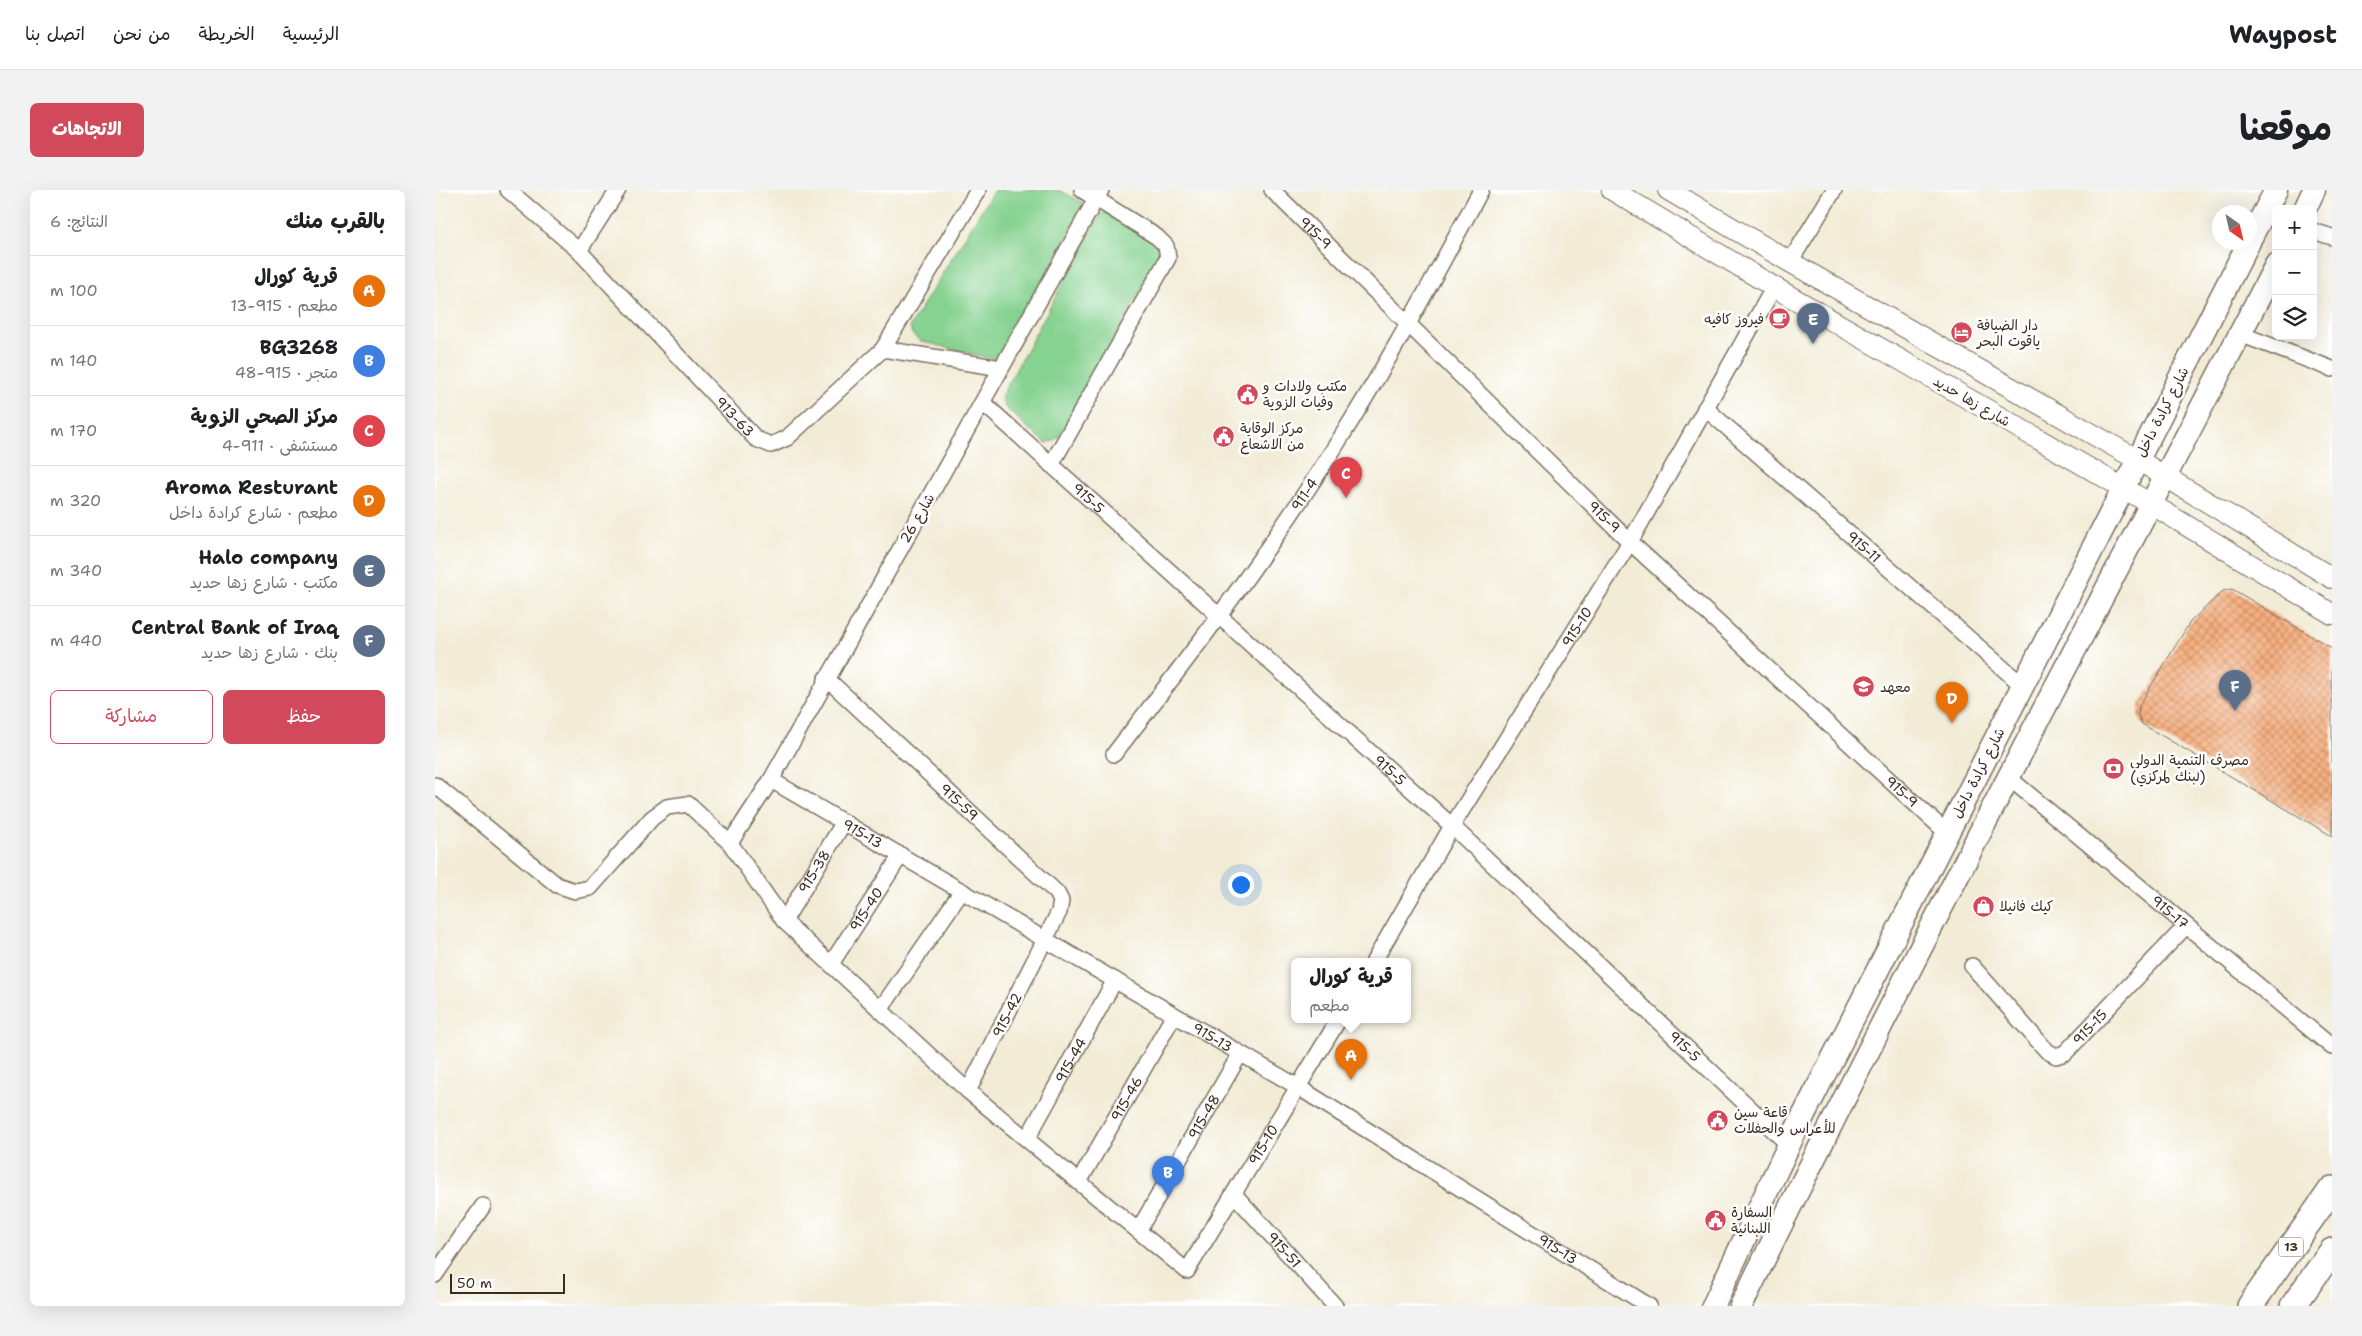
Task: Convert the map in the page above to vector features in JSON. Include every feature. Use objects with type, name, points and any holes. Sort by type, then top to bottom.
[{"type":"main road","name":"شارع كرادة داخل","points":[[2257,227],[2276,190]]},
{"type":"main road","points":[[2307,205],[2314,190]]},
{"type":"main road","name":"شارع كرادة داخل","points":[[1713,1306],[1792,1140],[1950,826],[2245,250]]},
{"type":"main road","name":"شارع كرادة داخل","points":[[1741,1306],[1819,1147],[1979,832],[2272,273]]},
{"type":"main road","points":[[1950,826],[1979,832]]},
{"type":"main road","points":[[1792,1140],[1819,1147]]},
{"type":"main road","name":"13","points":[[2250,1306],[2332,1188]]},
{"type":"main road","name":"13","points":[[2293,1306],[2332,1251]]},
{"type":"street","name":"913-63","points":[[508,190],[579,251],[756,439],[771,445],[787,438],[883,349],[978,190]]},
{"type":"street","points":[[579,251],[618,190]]},
{"type":"street","points":[[1051,465],[1168,258],[1166,246],[1157,237],[1099,194],[1082,190]]},
{"type":"street","name":"915-9","points":[[1272,190],[1630,542],[1950,826]]},
{"type":"street","name":"911-4","points":[[1114,754],[1220,617],[1333,451],[1410,324],[1481,190]]},
{"type":"street","name":"شارع زها حديد","points":[[1612,190],[1774,287],[2151,504],[2332,614]]},
{"type":"street","points":[[1774,287],[1834,190]]},
{"type":"street","points":[[1674,191],[1790,262],[2138,460],[2332,578]]},
{"type":"street","name":"شارع 26","points":[[730,843],[771,780],[826,678],[983,403],[1099,194]]},
{"type":"street","points":[[2317,232],[2332,237]]},
{"type":"street","name":"915-10","points":[[1376,958],[1452,826],[1630,542],[1774,287]]},
{"type":"street","points":[[2240,334],[2332,369]]},
{"type":"street","points":[[883,349],[1001,368]]},
{"type":"street","name":"915-5","points":[[983,403],[1452,826],[1792,1140]]},
{"type":"street","name":"915-11","points":[[1705,408],[2022,686]]},
{"type":"street","name":"915-59","points":[[826,678],[1057,893],[1061,901],[1059,912],[1046,940]]},
{"type":"street","name":"915-17","points":[[2008,777],[2332,1047]]},
{"type":"street","name":"915-13","points":[[771,780],[1298,1088],[1649,1306]]},
{"type":"street","points":[[435,785],[557,885],[575,891],[590,888],[639,831],[667,807],[688,804],[730,843],[784,921],[968,1091],[1138,1231]]},
{"type":"street","name":"915-38","points":[[784,921],[844,822]]},
{"type":"street","name":"915-40","points":[[831,964],[901,855]]},
{"type":"street","points":[[881,1010],[962,891]]},
{"type":"street","name":"915-15","points":[[1972,966],[2047,1051],[2056,1056],[2065,1053],[2186,926]]},
{"type":"street","name":"915-42","points":[[968,1091],[1046,940]]},
{"type":"street","name":"915-44","points":[[1027,1139],[1115,980]]},
{"type":"street","name":"915-46","points":[[1079,1182],[1174,1015]]},
{"type":"street","name":"915-10","points":[[1138,1231],[1187,1271],[1337,1023]]},
{"type":"street","name":"915-48","points":[[1138,1231],[1240,1054]]},
{"type":"street","name":"915-51","points":[[1234,1194],[1335,1306]]},
{"type":"street","points":[[435,1275],[483,1206]]},
{"type":"green space","points":[[994,190],[1059,190],[1085,204],[997,360],[920,341],[912,334],[910,326]]},
{"type":"green space","points":[[1106,211],[1154,240],[1160,249],[1158,260],[1060,435],[1053,441],[1045,443],[1005,407],[1001,397],[1100,215]]},
{"type":"building","points":[[2232,589],[2332,648],[2332,836],[2142,724],[2138,716],[2139,706],[2190,622],[2223,591]]},
{"type":"place","name":"فيروز كافيه","points":[[1780,319]]},
{"type":"place","name":"دار الضيافة ياقوت البحر","points":[[1961,333]]},
{"type":"place","name":"Halo company","points":[[1813,344]]},
{"type":"place","name":"مكتب ولادات و وفيات الزوية","points":[[1247,394]]},
{"type":"place","name":"مركز الوقاية من الاشعاع","points":[[1224,436]]},
{"type":"place","name":"مركز الصحي الزوية","points":[[1346,498]]},
{"type":"place","name":"معهد","points":[[1864,687]]},
{"type":"place","name":"Central Bank of Iraq","points":[[2235,711]]},
{"type":"place","name":"Aroma Resturant","points":[[1952,723]]},
{"type":"place","name":"مصرف التنمية الدولي (لبنك لمركزي)","points":[[2114,768]]},
{"type":"place","name":"كيك فانيلا","points":[[1983,906]]},
{"type":"place","name":"قرية كورال","points":[[1351,1080]]},
{"type":"place","name":"قاعة سين للأعراس والحفلات","points":[[1718,1120]]},
{"type":"place","name":"BG3268","points":[[1168,1197]]},
{"type":"place","name":"السفارة اللبنانية","points":[[1715,1220]]}]
